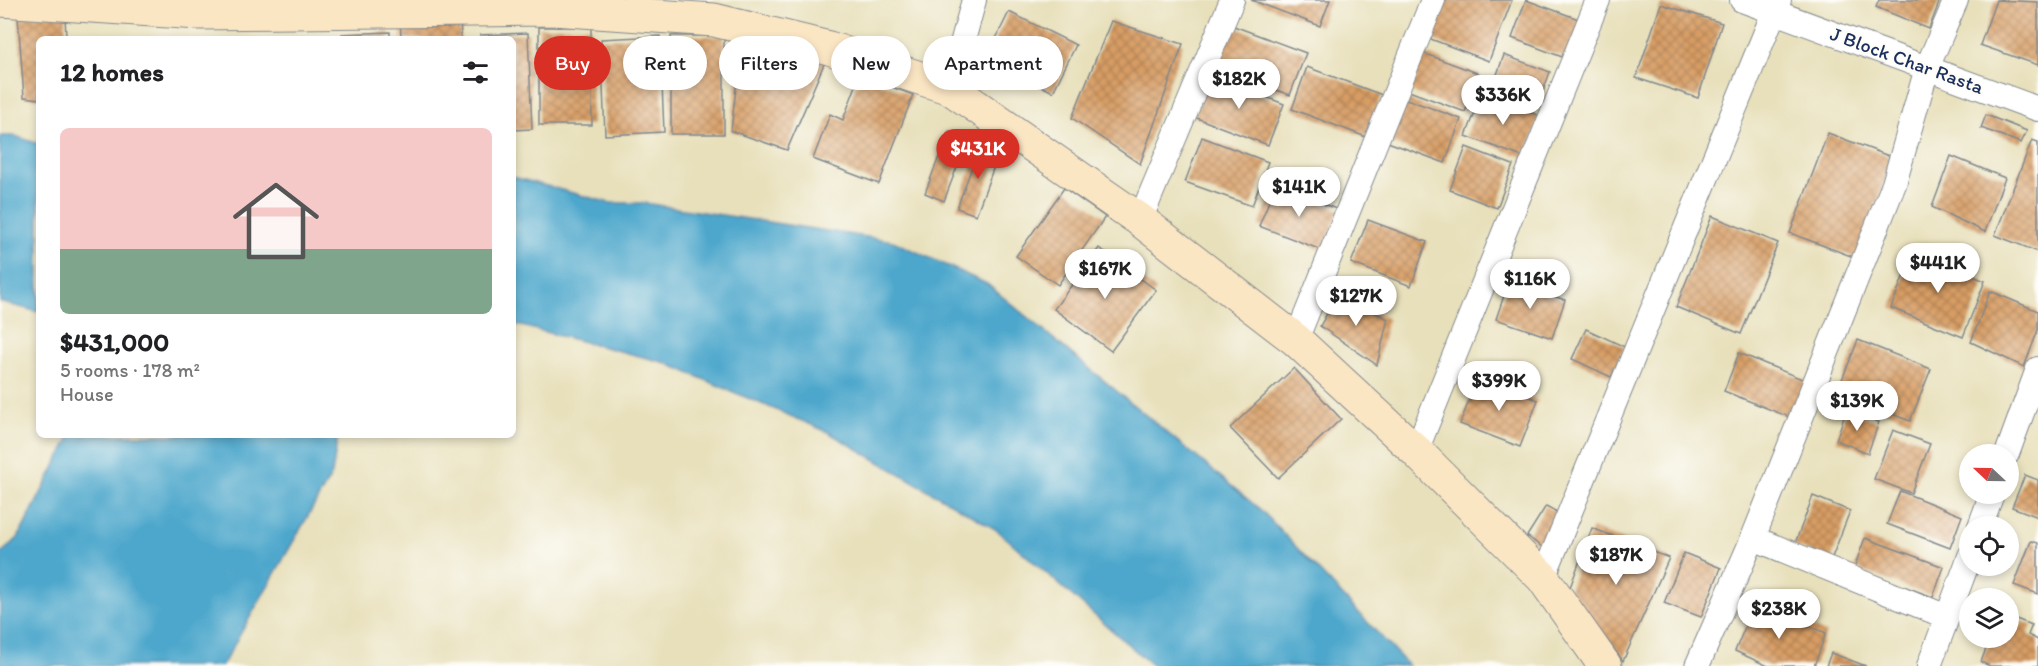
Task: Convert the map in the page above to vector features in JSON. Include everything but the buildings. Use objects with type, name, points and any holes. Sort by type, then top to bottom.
[{"type":"street","points":[[0,0],[199,13],[554,4],[714,20],[829,48],[923,78]]},
{"type":"street","points":[[964,36],[974,0]]},
{"type":"street","points":[[1140,220],[1232,0]]},
{"type":"street","points":[[1296,340],[1433,0]]},
{"type":"street","points":[[1416,451],[1599,0]]},
{"type":"street","name":"J Block Char Rasta","points":[[1742,0],[1777,6],[1928,68],[2038,109]]},
{"type":"street","points":[[1697,666],[1753,538],[1894,184],[1928,68],[1956,0]]},
{"type":"street","points":[[1543,578],[1777,6]]},
{"type":"street","points":[[954,90],[1140,220],[1296,340],[1416,451],[1543,578],[1605,666]]},
{"type":"street","points":[[2011,444],[2038,369]]},
{"type":"street","points":[[1753,538],[1947,617]]},
{"type":"street","points":[[1929,666],[1962,576]]},
{"type":"water","points":[[0,136],[15,136],[36,143],[36,311],[0,302]]},
{"type":"water","points":[[516,178],[610,203],[644,203],[893,241],[987,284],[1262,511],[1409,666],[1153,666],[997,530],[828,432],[663,362],[516,325]]},
{"type":"water","points":[[69,438],[338,438],[332,474],[222,666],[0,666],[0,554],[18,538]]}]
